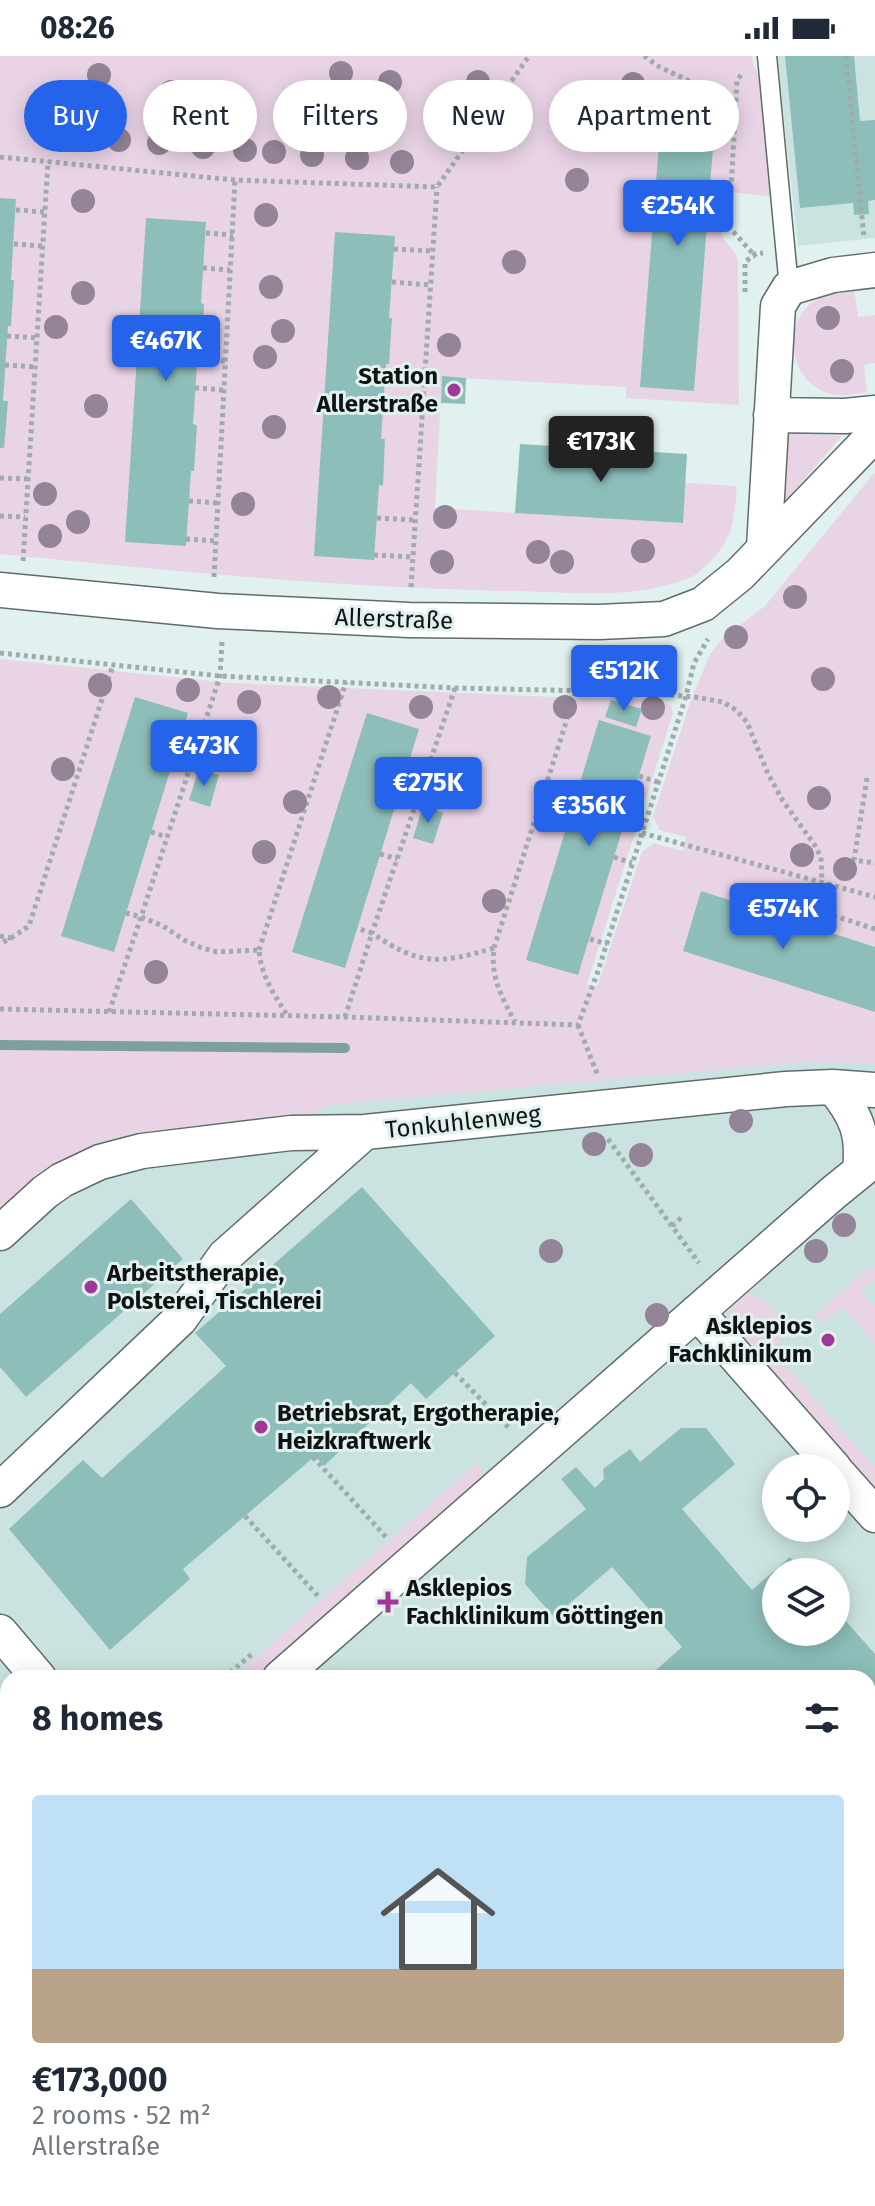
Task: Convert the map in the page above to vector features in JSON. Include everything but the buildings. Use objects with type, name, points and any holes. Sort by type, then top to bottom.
[{"type":"street","points":[[764,548],[771,415],[784,297],[833,275],[875,270]]},
{"type":"street","points":[[771,415],[845,416],[875,413]]},
{"type":"street","name":"Allerstraße","points":[[11,576],[218,611],[409,620],[599,622],[664,619],[703,604],[740,574],[875,434]]},
{"type":"street","points":[[289,1670],[867,1165],[861,1135],[847,1104],[833,1087]]},
{"type":"street","name":"Tonkuhlenweg","points":[[0,1490],[180,1319],[225,1256],[365,1132],[786,1089],[833,1087],[875,1090]]},
{"type":"street","points":[[0,1233],[62,1180],[120,1156],[291,1133],[365,1132]]},
{"type":"street","points":[[697,1312],[822,1454]]},
{"type":"street","points":[[850,1486],[875,1515]]},
{"type":"street","points":[[0,1632],[32,1670]]},
{"type":"lane","points":[[767,56],[786,251],[784,297]]},
{"type":"path","points":[[409,620],[437,187],[529,56]]},
{"type":"path","points":[[644,56],[687,80]]},
{"type":"path","points":[[846,56],[865,242],[875,241]]},
{"type":"path","points":[[737,80],[742,74]]},
{"type":"path","points":[[733,152],[729,227],[755,254],[784,297]]},
{"type":"path","points":[[0,157],[235,180],[437,187]]},
{"type":"path","points":[[11,576],[25,517],[48,161]]},
{"type":"path","points":[[109,1012],[220,676],[222,642],[214,581],[235,180]]},
{"type":"path","points":[[16,210],[44,212]]},
{"type":"path","points":[[206,233],[233,235]]},
{"type":"path","points":[[14,244],[42,246]]},
{"type":"path","points":[[394,249],[433,251]]},
{"type":"path","points":[[745,293],[745,262],[755,254],[786,251]]},
{"type":"path","points":[[203,268],[230,270]]},
{"type":"path","points":[[392,282],[431,285]]},
{"type":"path","points":[[7,336],[37,338]]},
{"type":"path","points":[[197,359],[226,361]]},
{"type":"path","points":[[5,365],[35,367]]},
{"type":"path","points":[[385,375],[425,377]]},
{"type":"path","points":[[195,388],[224,390]]},
{"type":"path","points":[[383,405],[423,407]]},
{"type":"path","points":[[604,449],[605,427]]},
{"type":"path","points":[[0,478],[28,479]]},
{"type":"path","points":[[189,501],[218,503]]},
{"type":"path","points":[[0,516],[25,517]]},
{"type":"path","points":[[377,518],[415,520]]},
{"type":"path","points":[[186,539],[216,541]]},
{"type":"path","points":[[374,555],[413,557]]},
{"type":"path","points":[[699,1263],[600,1129],[605,1108],[578,1025],[633,863],[694,663],[713,630],[703,604]]},
{"type":"path","points":[[0,653],[220,676],[686,696],[723,702],[747,722],[768,774],[821,857],[822,881]]},
{"type":"path","points":[[0,944],[29,926],[113,665]]},
{"type":"path","points":[[288,1016],[267,983],[259,950],[346,682]]},
{"type":"path","points":[[345,1017],[455,688]]},
{"type":"path","points":[[515,1023],[497,987],[492,961],[494,948],[576,691]]},
{"type":"path","points":[[176,753],[193,758]]},
{"type":"path","points":[[406,770],[425,777]]},
{"type":"path","points":[[639,776],[658,782]]},
{"type":"path","points":[[867,778],[854,860],[875,863]]},
{"type":"path","points":[[151,832],[167,837]]},
{"type":"path","points":[[642,833],[875,897]]},
{"type":"path","points":[[380,854],[397,859]]},
{"type":"path","points":[[614,857],[633,863]]},
{"type":"path","points":[[746,906],[751,889],[875,929]]},
{"type":"path","points":[[126,913],[163,926],[202,948],[217,952],[259,950]]},
{"type":"path","points":[[828,931],[833,915]]},
{"type":"path","points":[[357,928],[372,933],[403,952],[429,959],[458,958],[494,948]]},
{"type":"path","points":[[0,936],[11,938]]},
{"type":"path","points":[[590,939],[607,944]]},
{"type":"path","points":[[0,1009],[578,1025]]},
{"type":"path","points":[[672,1226],[682,1217]]},
{"type":"path","points":[[455,1373],[509,1428]]},
{"type":"path","points":[[313,1457],[386,1537]]},
{"type":"path","points":[[245,1516],[318,1596]]},
{"type":"shaded area","points":[[0,56],[752,56],[759,75],[772,197],[723,191],[720,218],[723,237],[738,262],[739,405],[626,398],[626,387],[442,377],[435,508],[682,523],[685,483],[737,486],[728,537],[717,554],[695,575],[652,589],[583,593],[322,582],[0,554]]},
{"type":"shaded area","points":[[777,56],[875,56],[875,238],[798,246]]},
{"type":"shaded area","points":[[854,289],[858,317],[875,315],[875,363],[864,365],[867,392],[830,394],[807,380],[800,369],[793,343],[795,330],[800,317],[813,302],[830,294]]},
{"type":"shaded area","points":[[786,433],[842,436],[786,500],[783,498]]},
{"type":"shaded area","points":[[875,472],[875,1063],[806,1062],[329,1105],[296,1123],[127,1142],[0,1216],[0,659],[230,683],[655,699],[671,706],[673,713],[587,984],[597,987],[642,852],[654,843],[683,851],[686,837],[659,830],[653,816],[690,703],[709,656],[723,638],[765,606]]},
{"type":"shaded area","name":"Asklepios Fachklinikum Göttingen","points":[[0,1050],[875,1063],[875,1670],[0,1670]]},
{"type":"shaded area","points":[[872,1265],[875,1279],[861,1291],[875,1308],[875,1344],[842,1307],[823,1323],[815,1315]]},
{"type":"shaded area","points":[[745,1294],[759,1298],[791,1331],[771,1349],[875,1468],[875,1495],[850,1466],[850,1454],[840,1454],[728,1323],[729,1313],[737,1299]]},
{"type":"shaded area","points":[[477,1463],[486,1473],[263,1670],[242,1670]]},
{"type":"waterway","points":[[0,1045],[345,1048]]},
{"type":"place","name":"Station Allerstraße","points":[[454,390]]},
{"type":"place","name":"Arbeitstherapie, Polsterei, Tischlerei","points":[[91,1287]]},
{"type":"place","name":"Asklepios Fachklinikum","points":[[828,1340]]},
{"type":"place","name":"Betriebsrat, Ergotherapie, Heizkraftwerk","points":[[261,1427]]},
{"type":"place","name":"Asklepios Fachklinikum Göttingen","points":[[388,1602]]}]
